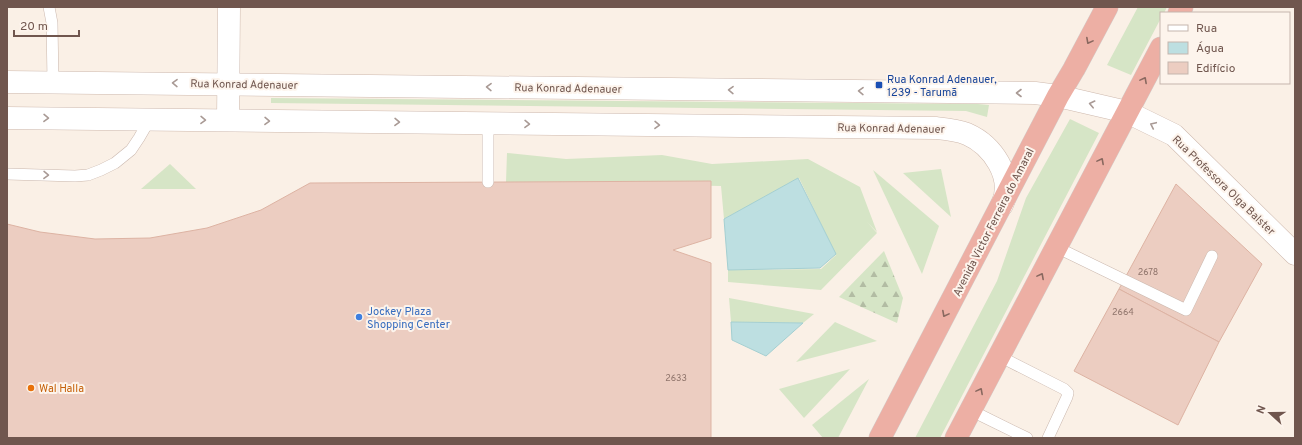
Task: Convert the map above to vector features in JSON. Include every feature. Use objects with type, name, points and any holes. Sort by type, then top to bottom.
[{"type":"highway","name":"Avenida Victor Ferreira do Amaral","points":[[880,438],[1058,96],[1107,7]]},
{"type":"highway","points":[[956,438],[1160,50]]},
{"type":"main road","points":[[228,120],[229,7]]},
{"type":"main road","name":"Rua Konrad Adenauer","points":[[7,82],[1034,93],[1058,96],[1127,112]]},
{"type":"main road","name":"Rua Professora Olga Balster","points":[[1127,112],[1174,135],[1295,254]]},
{"type":"main road","name":"Rua Konrad Adenauer","points":[[7,118],[936,128],[958,131],[974,138],[988,148],[998,161],[1005,178],[1005,198],[1002,205]]},
{"type":"lane","points":[[49,7],[52,23],[53,82]]},
{"type":"lane","points":[[7,174],[75,176],[101,170],[115,163],[131,150],[150,119]]},
{"type":"lane","points":[[488,123],[488,182]]},
{"type":"lane","points":[[1056,247],[1186,310],[1212,256]]},
{"type":"lane","points":[[999,356],[1064,389],[1068,393],[1048,438]]},
{"type":"lane","points":[[970,410],[1027,438]]},
{"type":"green space","points":[[1138,7],[1167,7],[1164,12],[1160,12],[1160,20],[1131,75],[1107,65]]},
{"type":"green space","points":[[271,98],[989,105],[987,117],[966,111],[271,103]]},
{"type":"green space","points":[[1070,119],[1099,133],[940,438],[915,438],[997,281],[1026,198]]},
{"type":"green space","points":[[507,153],[566,159],[662,155],[712,164],[808,159],[860,187],[877,232],[867,222],[877,233],[821,290],[728,282],[728,270],[821,269],[836,255],[799,178],[724,219],[721,186],[506,182]]},
{"type":"green space","points":[[170,164],[196,189],[141,189]]},
{"type":"green space","points":[[941,169],[951,217],[903,173]]},
{"type":"green space","points":[[873,170],[939,226],[922,274]]},
{"type":"green space","points":[[884,251],[903,298],[897,323],[839,297]]},
{"type":"green space","points":[[729,298],[814,314],[803,323],[731,322]]},
{"type":"green space","points":[[835,322],[877,341],[796,362]]},
{"type":"green space","points":[[850,369],[804,418],[779,389]]},
{"type":"green space","points":[[869,379],[838,438],[823,438],[812,425]]},
{"type":"water","points":[[798,178],[836,254],[820,268],[728,270],[724,219]]},
{"type":"water","points":[[731,322],[803,323],[766,356],[732,340]]},
{"type":"building","name":"Jockey Plaza Shopping Center","points":[[711,181],[711,238],[673,250],[711,263],[711,438],[7,438],[7,224],[40,232],[95,239],[150,238],[207,228],[261,210],[310,183]]},
{"type":"building","points":[[1176,184],[1262,264],[1219,342],[1119,289]]},
{"type":"building","points":[[1119,289],[1219,342],[1178,425],[1074,371]]},
{"type":"place","name":"Rua Konrad Adenauer, 1239 - Tarumã","points":[[879,85]]},
{"type":"place","name":"Jockey Plaza Shopping Center","points":[[359,317]]},
{"type":"place","name":"Wal Halla","points":[[31,388]]}]
